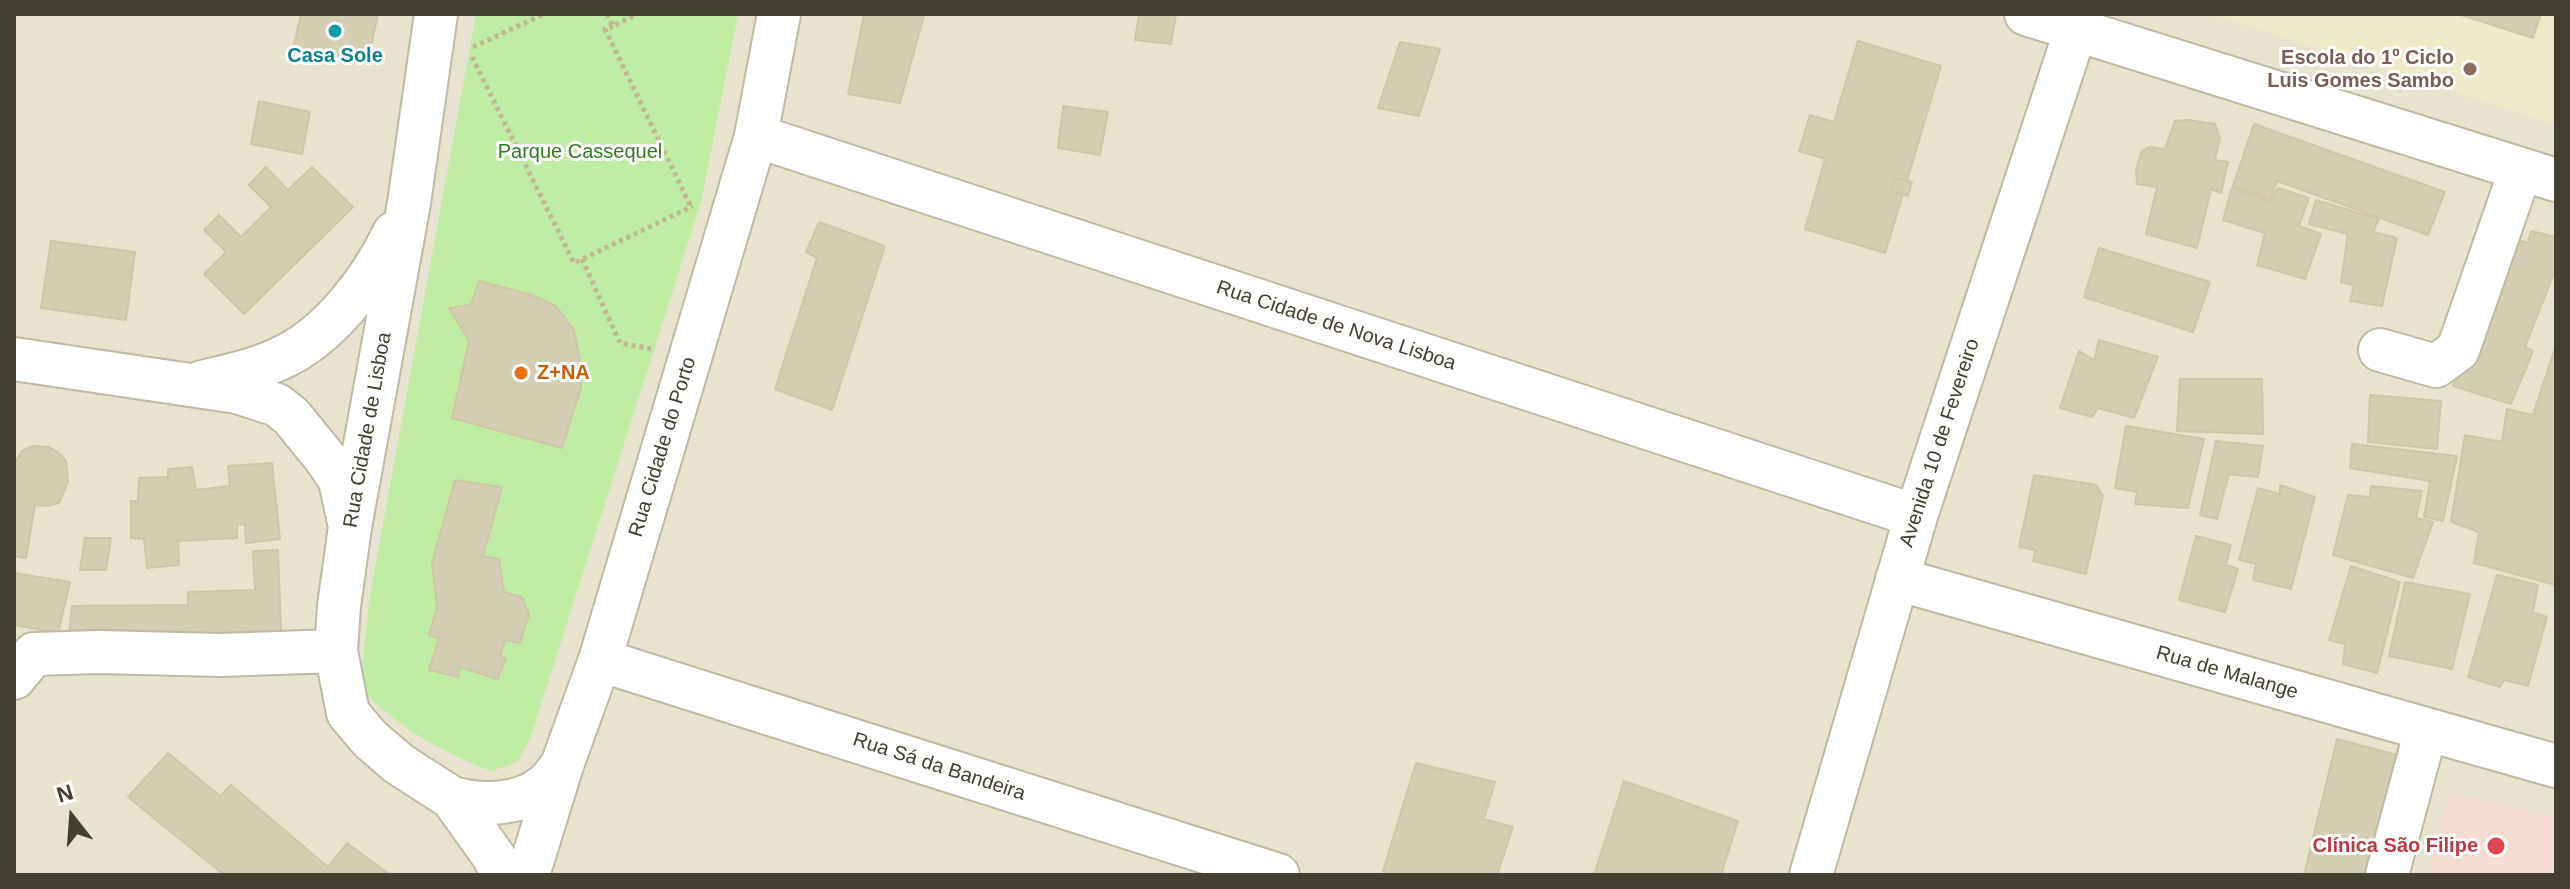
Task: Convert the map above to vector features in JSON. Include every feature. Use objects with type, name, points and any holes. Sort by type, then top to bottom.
[{"type":"street","name":"Rua Cidade de Lisboa","points":[[436,14],[409,203],[350,527],[336,651],[348,713],[370,739],[399,764],[452,798],[475,804],[526,796],[545,785],[562,765]]},
{"type":"street","name":"Rua Cidade do Porto","points":[[528,875],[562,765],[600,660],[756,136],[779,14]]},
{"type":"street","points":[[2026,14],[2078,22],[2538,174],[2458,350],[2436,366],[2380,350]]},
{"type":"street","name":"Avenida 10 de Fevereiro","points":[[1811,875],[1916,516],[2078,22]]},
{"type":"street","name":"Rua Cidade de Nova Lisboa","points":[[756,136],[1916,516]]},
{"type":"street","points":[[187,386],[282,358],[315,336],[340,312],[385,253],[409,203]]},
{"type":"street","points":[[14,359],[237,392],[277,405],[291,416],[340,480],[350,527]]},
{"type":"street","name":"Rua de Malange","points":[[1897,579],[2556,766]]},
{"type":"street","points":[[14,678],[34,654],[220,655],[336,651]]},
{"type":"street","name":"Rua Sá da Bandeira","points":[[600,660],[1278,875]]},
{"type":"street","points":[[2387,875],[2426,730]]},
{"type":"street","name":"Rua Cidade de Lisboa","points":[[452,798],[494,857],[502,875]]},
{"type":"path","points":[[544,14],[468,49],[574,263],[701,202]]},
{"type":"path","points":[[607,14],[613,26]]},
{"type":"path","points":[[637,14],[605,29],[691,207]]},
{"type":"path","points":[[582,259],[620,343],[655,350]]},
{"type":"shaded area","points":[[14,14],[2556,14],[2556,875],[14,875]]},
{"type":"shaded area","name":"Escola do 1º Ciclo Luis Gomes Sambo","points":[[2211,14],[2556,14],[2556,125]]},
{"type":"shaded area","name":"Clínica São Filipe","points":[[2449,793],[2556,818],[2556,875],[2429,875]]},
{"type":"green space","name":"Parque Cassequel","points":[[476,14],[738,14],[701,202],[530,739],[517,762],[492,771],[422,737],[389,714],[360,688],[369,601]]},
{"type":"building","name":"Casa Sole","points":[[301,14],[378,14],[367,64],[293,48]]},
{"type":"building","points":[[864,14],[924,15],[900,103],[848,94]]},
{"type":"building","points":[[1139,14],[1176,14],[1171,44],[1135,40]]},
{"type":"building","points":[[2458,14],[2541,14],[2533,38]]},
{"type":"building","points":[[1858,41],[1941,66],[1907,181],[1895,178],[1891,191],[1903,194],[1885,253],[1805,229],[1825,159],[1799,151],[1810,115],[1834,122]]},
{"type":"building","points":[[1400,42],[1440,49],[1419,116],[1378,108]]},
{"type":"building","points":[[259,101],[310,112],[302,154],[251,144]]},
{"type":"building","points":[[1063,106],[1108,112],[1100,155],[1058,148]]},
{"type":"building","points":[[2175,121],[2215,124],[2220,138],[2215,160],[2228,162],[2221,193],[2211,189],[2197,248],[2146,234],[2157,187],[2137,184],[2136,169],[2142,151],[2150,147],[2165,149]]},
{"type":"building","points":[[2254,124],[2445,192],[2428,235],[2277,181],[2271,199],[2233,186]]},
{"type":"building","points":[[266,167],[288,190],[312,167],[353,207],[244,314],[204,274],[226,252],[204,230],[219,215],[241,237],[271,207],[249,185]]},
{"type":"building","points":[[1895,178],[1912,182],[1908,196],[1891,191]]},
{"type":"building","points":[[2232,188],[2272,202],[2278,188],[2309,198],[2299,226],[2321,234],[2305,279],[2257,265],[2265,233],[2223,220]]},
{"type":"building","points":[[2316,200],[2379,219],[2373,232],[2397,238],[2382,306],[2350,301],[2354,285],[2341,282],[2348,234],[2309,224]]},
{"type":"building","points":[[819,222],[885,246],[832,410],[775,389],[817,258],[806,252]]},
{"type":"building","points":[[2531,231],[2556,237],[2556,268],[2525,347],[2533,351],[2511,404],[2453,386],[2507,237],[2528,243]]},
{"type":"building","points":[[51,241],[135,252],[126,320],[41,308]]},
{"type":"building","points":[[2099,248],[2210,282],[2193,332],[2084,297]]},
{"type":"building","name":"Z+NA","points":[[479,281],[529,294],[556,306],[574,330],[581,387],[562,448],[452,418],[469,341],[449,308],[471,305]]},
{"type":"building","points":[[2099,340],[2158,357],[2134,418],[2098,408],[2092,417],[2060,408],[2079,351],[2094,360]]},
{"type":"building","points":[[2556,345],[2556,585],[2474,563],[2479,532],[2451,522],[2465,435],[2502,442],[2507,409],[2533,415]]},
{"type":"building","points":[[2180,379],[2262,379],[2263,434],[2177,431]]},
{"type":"building","points":[[2370,395],[2441,401],[2437,449],[2368,442]]},
{"type":"building","points":[[2126,426],[2204,439],[2188,508],[2135,504],[2137,492],[2115,488]]},
{"type":"building","points":[[2216,441],[2263,446],[2258,477],[2229,474],[2217,519],[2200,515]]},
{"type":"building","points":[[2352,444],[2457,456],[2443,521],[2424,517],[2430,481],[2350,468]]},
{"type":"building","points":[[33,446],[49,447],[59,453],[66,461],[68,482],[59,503],[35,505],[26,558],[14,556],[14,465],[22,451]]},
{"type":"building","points":[[272,463],[280,539],[246,543],[245,525],[237,524],[237,538],[178,541],[179,565],[147,568],[144,539],[131,538],[131,501],[138,501],[139,478],[168,477],[168,469],[192,467],[196,490],[230,486],[228,466]]},
{"type":"building","points":[[2034,475],[2096,485],[2103,496],[2086,574],[2033,561],[2035,550],[2019,547]]},
{"type":"building","points":[[455,480],[502,487],[483,556],[499,559],[504,592],[522,597],[529,614],[520,643],[505,640],[500,657],[506,658],[497,679],[460,667],[458,677],[429,670],[439,638],[429,635],[437,608],[432,563]]},
{"type":"building","points":[[2280,485],[2315,497],[2291,589],[2253,580],[2256,564],[2239,560],[2258,488],[2280,494]]},
{"type":"building","points":[[2371,486],[2422,491],[2416,518],[2433,522],[2413,578],[2333,555],[2348,495],[2370,497]]},
{"type":"building","points":[[2196,536],[2231,545],[2226,565],[2238,569],[2225,612],[2179,600]]},
{"type":"building","points":[[85,538],[111,538],[106,570],[80,570]]},
{"type":"building","points":[[278,550],[281,634],[69,635],[72,606],[188,605],[188,592],[255,590],[253,551]]},
{"type":"building","points":[[2351,566],[2400,582],[2377,673],[2343,664],[2345,644],[2329,640]]},
{"type":"building","points":[[14,573],[70,582],[58,633],[14,625]]},
{"type":"building","points":[[2497,575],[2538,585],[2533,612],[2547,617],[2528,686],[2504,680],[2500,687],[2468,677]]},
{"type":"building","points":[[2405,582],[2470,594],[2452,669],[2389,656]]},
{"type":"building","points":[[2337,739],[2397,755],[2365,875],[2304,875]]},
{"type":"building","points":[[168,753],[220,796],[231,785],[328,867],[347,843],[390,875],[224,875],[128,797]]},
{"type":"building","points":[[1416,763],[1495,782],[1484,819],[1513,827],[1497,875],[1398,875],[1383,871]]},
{"type":"building","points":[[1624,781],[1738,821],[1721,875],[1594,875]]},
{"type":"place","name":"Casa Sole","points":[[335,31]]},
{"type":"place","name":"Escola do 1º Ciclo Luis Gomes Sambo","points":[[2470,69]]},
{"type":"place","name":"Z+NA","points":[[521,373]]},
{"type":"place","name":"Clínica São Filipe","points":[[2496,846]]}]
